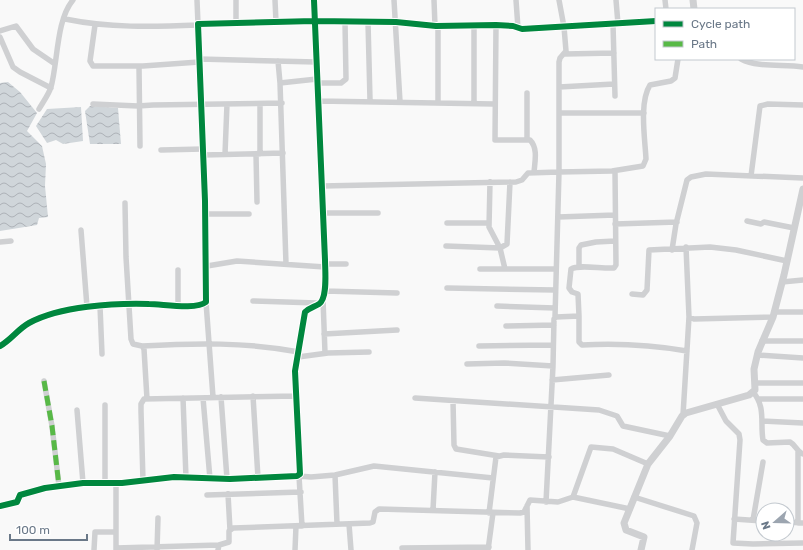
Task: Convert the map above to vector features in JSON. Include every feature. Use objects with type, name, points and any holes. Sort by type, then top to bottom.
[{"type":"street","points":[[39,109],[51,88],[68,5],[73,0]]},
{"type":"street","points":[[197,0],[205,214],[206,302],[212,397]]},
{"type":"street","points":[[236,0],[236,22]]},
{"type":"street","points":[[275,0],[276,22]]},
{"type":"street","points":[[314,0],[325,266],[322,301],[325,353]]},
{"type":"street","points":[[394,0],[400,102]]},
{"type":"street","points":[[434,0],[438,103]]},
{"type":"street","points":[[516,0],[518,28]]},
{"type":"street","points":[[558,0],[564,27],[565,54]]},
{"type":"street","points":[[615,96],[614,52],[616,0]]},
{"type":"street","points":[[65,19],[95,25],[153,27],[236,22],[314,21],[396,22],[436,26],[496,25],[518,28],[564,27],[655,21]]},
{"type":"street","points":[[280,83],[318,81],[341,83],[346,79],[345,22]]},
{"type":"street","points":[[368,22],[370,100]]},
{"type":"street","points":[[95,25],[91,65],[95,66],[139,66],[199,60],[316,62]]},
{"type":"street","points":[[496,25],[494,140],[530,140],[534,144],[534,172]]},
{"type":"street","points":[[0,31],[16,26],[33,49],[55,64]]},
{"type":"street","points":[[474,26],[474,103]]},
{"type":"street","points":[[0,37],[13,67],[51,88]]},
{"type":"street","points":[[546,502],[555,317],[559,172],[560,58],[565,54],[614,52]]},
{"type":"street","points":[[322,186],[510,182],[522,180],[528,173],[534,172],[615,171],[639,167],[645,163],[645,92],[650,85],[671,81],[675,78],[678,60]]},
{"type":"street","points":[[743,60],[766,64],[803,67]]},
{"type":"street","points":[[278,61],[282,103],[286,264]]},
{"type":"street","points":[[139,66],[138,106],[140,146]]},
{"type":"street","points":[[559,87],[614,84]]},
{"type":"street","points":[[527,93],[527,140]]},
{"type":"street","points":[[318,100],[494,104]]},
{"type":"street","points":[[93,104],[138,106],[282,103]]},
{"type":"street","points":[[225,154],[227,104]]},
{"type":"street","points":[[257,202],[260,104]]},
{"type":"street","points":[[750,176],[760,106],[768,104],[803,105]]},
{"type":"street","points":[[559,113],[644,113]]},
{"type":"street","points":[[161,150],[225,154],[283,154]]},
{"type":"street","points":[[615,171],[615,268],[604,269],[579,266],[571,269],[569,288],[572,292],[578,294],[579,342],[582,345],[630,344],[658,346],[687,351]]},
{"type":"street","points":[[672,250],[677,222],[688,180],[691,177],[706,174],[803,178]]},
{"type":"street","points":[[490,182],[489,223],[491,233],[500,248],[505,269]]},
{"type":"street","points":[[446,246],[500,248],[507,244],[509,240],[510,182]]},
{"type":"street","points":[[753,392],[755,383],[754,369],[757,355],[773,315],[794,228],[800,218],[803,193]]},
{"type":"street","points":[[124,203],[132,342],[142,346],[209,343],[270,346],[298,354],[369,352]]},
{"type":"street","points":[[323,213],[378,213]]},
{"type":"street","points":[[205,214],[250,214]]},
{"type":"street","points":[[558,217],[615,215]]},
{"type":"street","points":[[747,221],[759,224],[764,222],[794,228]]},
{"type":"street","points":[[615,224],[677,222]]},
{"type":"street","points":[[446,223],[489,223]]},
{"type":"street","points":[[81,230],[87,307]]},
{"type":"street","points":[[0,242],[10,241]]},
{"type":"street","points":[[579,266],[579,248],[581,245],[596,242],[615,242]]},
{"type":"street","points":[[632,294],[643,294],[647,290],[649,250],[672,250],[686,247],[736,250],[787,261]]},
{"type":"street","points":[[641,550],[644,537],[626,530],[624,527],[634,497],[648,464],[670,436],[683,415],[689,317],[686,247]]},
{"type":"street","points":[[206,266],[236,261],[325,266],[346,264]]},
{"type":"street","points":[[480,269],[556,269]]},
{"type":"street","points":[[178,270],[178,305]]},
{"type":"street","points":[[782,282],[803,280]]},
{"type":"street","points":[[447,288],[555,290]]},
{"type":"street","points":[[324,291],[397,293]]},
{"type":"street","points":[[253,301],[322,301]]},
{"type":"street","points":[[295,550],[299,526],[301,492],[299,476],[295,371],[305,312],[322,301]]},
{"type":"street","points":[[0,346],[30,322],[49,315],[87,307],[178,305],[195,307],[206,302]]},
{"type":"street","points":[[100,306],[102,354]]},
{"type":"street","points":[[497,306],[555,308]]},
{"type":"street","points":[[689,317],[694,319],[803,312]]},
{"type":"street","points":[[555,317],[579,316]]},
{"type":"street","points":[[506,326],[554,325]]},
{"type":"street","points":[[324,334],[397,330]]},
{"type":"street","points":[[762,341],[803,341]]},
{"type":"street","points":[[479,346],[553,345]]},
{"type":"street","points":[[142,346],[145,357],[147,399]]},
{"type":"street","points":[[757,355],[803,358]]},
{"type":"street","points":[[467,364],[504,362],[553,366]]},
{"type":"street","points":[[552,380],[609,375]]},
{"type":"street","points":[[44,381],[52,426],[59,486]]},
{"type":"street","points":[[755,383],[803,383]]},
{"type":"street","points":[[683,415],[753,392]]},
{"type":"street","points":[[753,392],[759,399],[764,442],[790,442],[794,444],[801,453],[800,523]]},
{"type":"street","points":[[143,481],[142,401],[147,399],[203,398],[221,396],[296,396]]},
{"type":"street","points":[[221,396],[228,479]]},
{"type":"street","points":[[253,396],[258,478]]},
{"type":"street","points":[[183,398],[186,478]]},
{"type":"street","points":[[203,398],[210,479]]},
{"type":"street","points":[[415,398],[604,411],[617,416],[623,426],[670,436]]},
{"type":"street","points":[[759,399],[803,399]]},
{"type":"street","points":[[453,401],[454,445],[456,449],[500,456],[549,457]]},
{"type":"street","points":[[717,404],[726,421],[739,434],[740,453],[733,543],[744,547],[782,543],[803,543]]},
{"type":"street","points":[[105,405],[105,483]]},
{"type":"street","points":[[77,410],[84,483]]},
{"type":"street","points":[[762,421],[803,424]]},
{"type":"street","points":[[573,497],[591,447],[613,449],[648,464]]},
{"type":"street","points":[[402,548],[489,548],[495,461],[500,456]]},
{"type":"street","points":[[752,520],[763,462]]},
{"type":"street","points":[[0,506],[17,502],[20,495],[27,492],[59,486],[84,483],[143,481],[174,477],[210,479],[299,476],[311,477],[335,475],[374,466],[493,478]]},
{"type":"street","points":[[432,510],[434,472]]},
{"type":"street","points":[[335,475],[337,524]]},
{"type":"street","points":[[116,483],[116,549],[218,548],[229,542],[230,530],[228,494]]},
{"type":"street","points":[[207,495],[301,492]]},
{"type":"street","points":[[230,530],[233,528],[373,522],[375,512],[379,509],[520,513],[524,512],[530,500],[558,502],[573,497],[630,509]]},
{"type":"street","points":[[634,497],[694,516],[697,522],[692,550]]},
{"type":"street","points":[[527,504],[528,550]]},
{"type":"street","points":[[156,548],[158,518]]},
{"type":"street","points":[[734,519],[755,520]]},
{"type":"street","points":[[349,524],[351,550]]},
{"type":"street","points":[[94,550],[96,532],[116,532]]},
{"type":"street","points":[[782,543],[782,550]]},
{"type":"water","points":[[8,82],[20,92],[37,113],[27,131],[42,146],[46,164],[45,186],[48,217],[39,218],[37,225],[0,231],[0,83]]},
{"type":"water","points":[[90,106],[118,108],[121,144],[90,144],[85,111]]},
{"type":"water","points":[[81,107],[83,141],[63,144],[56,140],[47,143],[36,126],[47,109]]},
{"type":"marked path","points":[[44,381],[52,426],[59,486]]},
{"type":"cycle path","points":[[0,506],[17,502],[20,495],[45,488],[83,483],[122,483],[174,477],[230,479],[297,476],[300,474],[295,371],[305,312],[322,301],[325,290],[314,0]]},
{"type":"cycle path","points":[[0,346],[29,323],[42,317],[71,309],[120,304],[195,306],[206,302],[205,201],[198,24],[314,21],[396,22],[436,26],[496,25],[513,26],[522,29],[655,21]]}]
